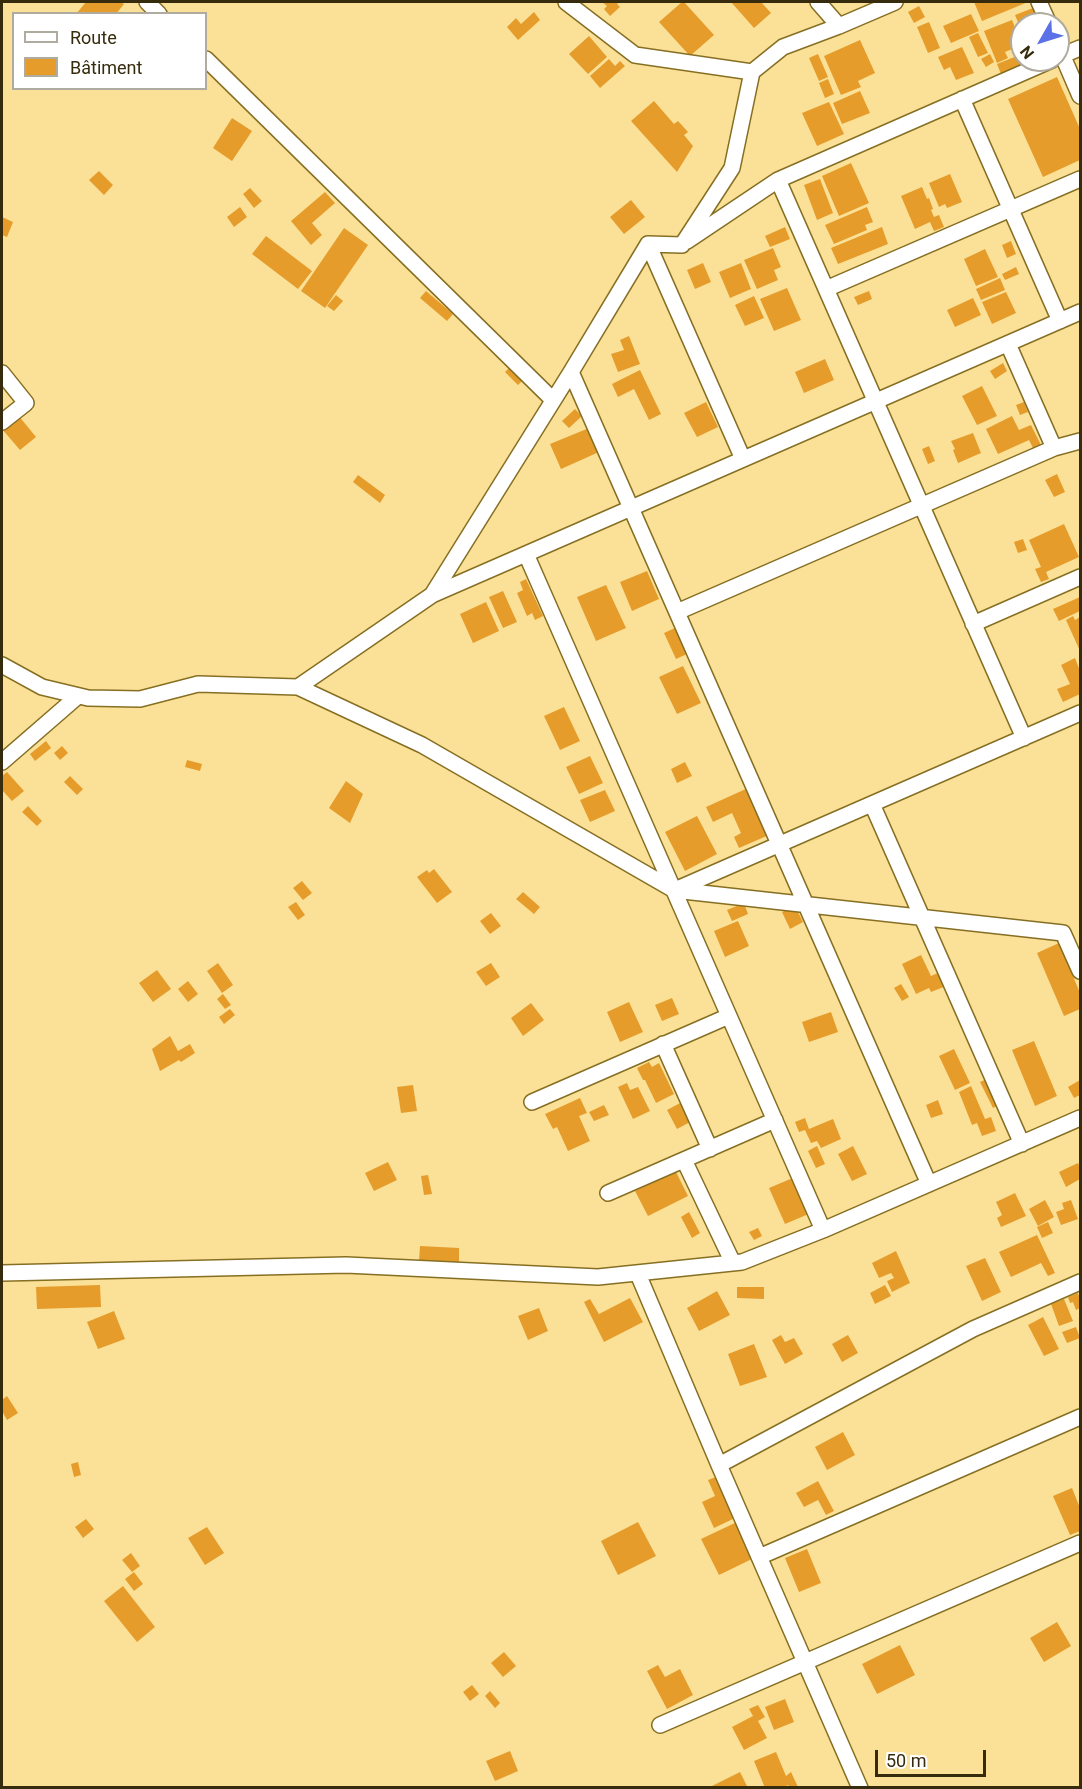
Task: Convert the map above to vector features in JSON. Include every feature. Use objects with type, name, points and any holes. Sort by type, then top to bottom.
[{"type":"street","points":[[566,2],[635,55],[752,72]]},
{"type":"street","points":[[818,2],[839,26]]},
{"type":"street","points":[[682,245],[732,168],[752,72],[783,47],[895,2]]},
{"type":"street","points":[[207,60],[553,400]]},
{"type":"street","points":[[648,244],[682,245],[778,180],[1021,72]]},
{"type":"street","points":[[1067,72],[1080,96]]},
{"type":"street","points":[[962,99],[1060,321]]},
{"type":"street","points":[[826,289],[1080,179]]},
{"type":"street","points":[[778,180],[1024,738]]},
{"type":"street","points":[[432,595],[648,244]]},
{"type":"street","points":[[648,244],[743,459]]},
{"type":"street","points":[[298,687],[432,595],[1080,312]]},
{"type":"street","points":[[1008,344],[1054,448]]},
{"type":"street","points":[[571,372],[929,1184]]},
{"type":"street","points":[[2,373],[26,403],[2,422]]},
{"type":"street","points":[[677,612],[1054,448],[1080,441]]},
{"type":"street","points":[[526,554],[824,1230]]},
{"type":"street","points":[[974,624],[1080,577]]},
{"type":"street","points":[[2,665],[42,687],[88,698],[140,699],[198,684],[298,687],[422,745],[674,890],[1063,933],[1080,971]]},
{"type":"street","points":[[2,762],[78,696]]},
{"type":"street","points":[[674,890],[1080,713]]},
{"type":"street","points":[[873,804],[1022,1144]]},
{"type":"street","points":[[532,1102],[729,1016]]},
{"type":"street","points":[[663,1044],[710,1149]]},
{"type":"street","points":[[2,1273],[346,1265],[598,1277],[742,1262],[824,1230],[1080,1118]]},
{"type":"street","points":[[608,1193],[775,1120]]},
{"type":"street","points":[[684,1160],[733,1263]]},
{"type":"street","points":[[638,1274],[718,1465],[860,1788]]},
{"type":"street","points":[[718,1465],[973,1329],[1080,1282]]},
{"type":"street","points":[[759,1557],[1080,1417]]},
{"type":"street","points":[[660,1725],[1080,1543]]},
{"type":"building","points":[[86,2],[121,2],[124,4],[118,12],[78,12]]},
{"type":"building","points":[[602,2],[620,2],[617,4],[620,7],[610,16],[604,9],[607,6]]},
{"type":"building","points":[[682,2],[714,35],[690,56],[659,22]]},
{"type":"building","points":[[731,2],[761,2],[771,13],[754,28]]},
{"type":"building","points":[[974,2],[1028,2],[982,21]]},
{"type":"building","points":[[919,6],[925,17],[914,23],[908,12]]},
{"type":"building","points":[[1033,8],[1035,12],[1023,12]]},
{"type":"building","points":[[534,12],[540,20],[518,40],[507,27],[516,18],[521,24]]},
{"type":"building","points":[[971,14],[979,31],[951,43],[943,26]]},
{"type":"building","points":[[1010,21],[1010,50],[1005,52],[1008,58],[997,63],[984,31]]},
{"type":"building","points":[[929,22],[940,48],[928,53],[917,27]]},
{"type":"building","points":[[978,33],[988,53],[978,57],[969,37]]},
{"type":"building","points":[[589,36],[607,57],[588,74],[569,54]]},
{"type":"building","points":[[860,40],[875,73],[858,81],[861,87],[841,95],[824,56]]},
{"type":"building","points":[[962,47],[974,73],[956,80],[950,67],[944,70],[938,57]]},
{"type":"building","points":[[818,54],[828,77],[819,81],[809,58]]},
{"type":"building","points":[[990,54],[994,62],[986,67],[981,59]]},
{"type":"building","points":[[609,59],[615,66],[620,61],[625,66],[600,88],[590,76]]},
{"type":"building","points":[[1010,59],[1010,70],[1001,74],[997,64]]},
{"type":"building","points":[[1057,77],[1080,129],[1080,160],[1043,177],[1008,99]]},
{"type":"building","points":[[828,79],[834,94],[825,98],[819,83]]},
{"type":"building","points":[[860,91],[870,113],[842,124],[833,103]]},
{"type":"building","points":[[654,101],[674,124],[678,121],[688,132],[684,135],[693,146],[677,172],[631,121]]},
{"type":"building","points":[[829,102],[844,134],[817,146],[802,113]]},
{"type":"building","points":[[232,118],[252,131],[232,161],[213,148]]},
{"type":"building","points":[[851,163],[869,203],[839,216],[822,176]]},
{"type":"building","points":[[99,171],[113,185],[104,195],[89,180]]},
{"type":"building","points":[[950,174],[962,202],[947,208],[945,204],[939,207],[929,183]]},
{"type":"building","points":[[820,179],[833,213],[817,220],[804,185]]},
{"type":"building","points":[[922,187],[927,199],[929,198],[934,217],[939,215],[944,227],[934,231],[930,222],[915,229],[901,196]]},
{"type":"building","points":[[250,188],[262,201],[254,208],[243,194]]},
{"type":"building","points":[[325,192],[335,203],[312,223],[322,235],[311,245],[291,221]]},
{"type":"building","points":[[631,200],[645,217],[624,234],[610,217]]},
{"type":"building","points":[[240,207],[247,217],[234,227],[227,217]]},
{"type":"building","points":[[867,207],[873,222],[865,225],[867,230],[834,244],[825,225]]},
{"type":"building","points":[[2,217],[13,222],[7,237],[2,235]]},
{"type":"building","points":[[785,227],[790,239],[770,247],[765,236]]},
{"type":"building","points":[[882,227],[888,244],[838,264],[831,248]]},
{"type":"building","points":[[344,228],[368,245],[325,308],[301,291]]},
{"type":"building","points":[[266,236],[312,271],[298,289],[252,254]]},
{"type":"building","points":[[1011,241],[1016,254],[1007,258],[1002,245]]},
{"type":"building","points":[[773,248],[781,267],[774,270],[778,280],[757,289],[744,260]]},
{"type":"building","points":[[985,249],[998,277],[976,286],[964,259]]},
{"type":"building","points":[[703,263],[711,282],[695,289],[687,270]]},
{"type":"building","points":[[741,263],[751,289],[730,298],[719,272]]},
{"type":"building","points":[[1016,267],[1019,274],[1005,280],[1002,274]]},
{"type":"building","points":[[1000,278],[1005,290],[981,300],[976,289]]},
{"type":"building","points":[[787,288],[801,320],[774,331],[760,299]]},
{"type":"building","points":[[426,291],[453,314],[447,321],[420,298]]},
{"type":"building","points":[[869,291],[872,299],[858,305],[854,297]]},
{"type":"building","points":[[1006,292],[1016,313],[992,324],[982,302]]},
{"type":"building","points":[[336,295],[343,301],[334,311],[327,306]]},
{"type":"building","points":[[754,296],[764,318],[745,326],[735,305]]},
{"type":"building","points":[[973,298],[981,315],[955,327],[947,310]]},
{"type":"building","points":[[629,336],[640,364],[618,372],[611,354],[624,350],[620,340]]},
{"type":"building","points":[[825,359],[834,380],[804,393],[795,372]]},
{"type":"building","points":[[1003,363],[1007,371],[995,379],[990,371]]},
{"type":"building","points":[[511,366],[524,379],[518,385],[505,372]]},
{"type":"building","points":[[640,370],[661,414],[649,420],[634,389],[618,397],[612,384]]},
{"type":"building","points":[[982,386],[997,416],[977,425],[962,396]]},
{"type":"building","points":[[706,402],[718,427],[697,437],[684,413]]},
{"type":"building","points":[[1024,402],[1028,412],[1020,415],[1016,405]]},
{"type":"building","points":[[575,409],[582,416],[569,428],[562,421]]},
{"type":"building","points":[[18,415],[36,437],[20,450],[2,429]]},
{"type":"building","points":[[1012,416],[1019,430],[1031,425],[1042,447],[1034,450],[1029,440],[998,454],[986,429]]},
{"type":"building","points":[[589,428],[599,452],[561,469],[550,444]]},
{"type":"building","points":[[973,433],[981,453],[958,463],[951,441]]},
{"type":"building","points":[[929,446],[935,461],[928,464],[922,449]]},
{"type":"building","points":[[1057,474],[1065,492],[1054,497],[1045,480]]},
{"type":"building","points":[[358,475],[385,495],[380,503],[353,482]]},
{"type":"building","points":[[1064,524],[1079,557],[1046,572],[1049,579],[1041,582],[1035,569],[1041,567],[1029,540]]},
{"type":"building","points":[[1023,539],[1027,550],[1018,553],[1014,542]]},
{"type":"building","points":[[647,571],[659,599],[632,611],[620,582]]},
{"type":"building","points":[[526,579],[543,616],[535,620],[532,613],[527,616],[517,593],[523,590],[520,582]]},
{"type":"building","points":[[606,585],[626,628],[596,641],[577,597]]},
{"type":"building","points":[[503,591],[517,622],[503,628],[489,597]]},
{"type":"building","points":[[1080,597],[1080,611],[1059,621],[1053,609]]},
{"type":"building","points":[[486,602],[499,631],[473,643],[460,614]]},
{"type":"building","points":[[1073,616],[1075,620],[1080,617],[1080,651],[1066,620]]},
{"type":"building","points":[[675,628],[687,654],[676,659],[664,633]]},
{"type":"building","points":[[1075,658],[1080,671],[1080,694],[1063,702],[1057,689],[1070,684],[1061,665]]},
{"type":"building","points":[[683,666],[701,703],[677,714],[659,677]]},
{"type":"building","points":[[564,707],[580,741],[560,750],[544,716]]},
{"type":"building","points":[[46,741],[51,748],[35,761],[30,754]]},
{"type":"building","points":[[62,746],[68,753],[60,760],[54,753]]},
{"type":"building","points":[[590,756],[603,783],[579,794],[566,767]]},
{"type":"building","points":[[187,760],[202,764],[200,771],[185,767]]},
{"type":"building","points":[[685,762],[692,776],[677,783],[671,769]]},
{"type":"building","points":[[7,772],[24,791],[12,801],[2,790],[2,776]]},
{"type":"building","points":[[70,776],[83,789],[77,795],[64,782]]},
{"type":"building","points":[[346,781],[363,794],[350,823],[329,808]]},
{"type":"building","points":[[748,788],[769,835],[739,848],[734,837],[741,833],[732,813],[713,822],[706,807]]},
{"type":"building","points":[[605,790],[615,811],[590,822],[580,800]]},
{"type":"building","points":[[28,806],[42,821],[37,826],[22,812]]},
{"type":"building","points":[[697,816],[717,854],[685,871],[665,832]]},
{"type":"building","points":[[434,869],[452,892],[437,903],[417,877],[427,870],[429,873]]},
{"type":"building","points":[[302,881],[312,893],[303,900],[293,888]]},
{"type":"building","points":[[523,892],[540,907],[534,914],[516,899]]},
{"type":"building","points":[[296,902],[305,915],[298,920],[288,907]]},
{"type":"building","points":[[744,903],[748,914],[732,921],[727,910]]},
{"type":"building","points":[[795,906],[803,922],[790,929],[782,912]]},
{"type":"building","points":[[491,913],[501,926],[490,934],[480,921]]},
{"type":"building","points":[[738,921],[749,946],[725,957],[714,931]]},
{"type":"building","points":[[1059,943],[1080,993],[1080,1009],[1064,1016],[1037,953]]},
{"type":"building","points":[[921,955],[931,976],[940,972],[946,986],[931,992],[929,988],[916,994],[902,964]]},
{"type":"building","points":[[218,963],[233,985],[222,993],[207,971]]},
{"type":"building","points":[[491,963],[500,977],[486,986],[476,972]]},
{"type":"building","points":[[157,970],[171,989],[153,1002],[139,983]]},
{"type":"building","points":[[188,981],[198,994],[188,1002],[178,989]]},
{"type":"building","points":[[901,984],[909,997],[902,1001],[894,988]]},
{"type":"building","points":[[223,994],[231,1005],[225,1009],[217,999]]},
{"type":"building","points":[[672,998],[679,1014],[662,1021],[655,1005]]},
{"type":"building","points":[[629,1002],[643,1032],[620,1042],[607,1012]]},
{"type":"building","points":[[531,1003],[544,1020],[523,1036],[511,1018]]},
{"type":"building","points":[[230,1009],[235,1015],[224,1024],[219,1017]]},
{"type":"building","points":[[831,1012],[838,1032],[809,1042],[802,1022]]},
{"type":"building","points":[[170,1036],[178,1051],[190,1044],[195,1053],[160,1071],[152,1049]]},
{"type":"building","points":[[1034,1041],[1057,1096],[1035,1106],[1012,1050]]},
{"type":"building","points":[[954,1049],[970,1083],[955,1090],[939,1056]]},
{"type":"building","points":[[649,1062],[652,1067],[659,1063],[674,1094],[656,1103],[637,1068]]},
{"type":"building","points":[[989,1078],[1001,1104],[993,1108],[980,1082]]},
{"type":"building","points":[[1080,1080],[1080,1095],[1074,1098],[1068,1087]]},
{"type":"building","points":[[627,1083],[630,1090],[638,1087],[650,1111],[633,1119],[618,1087]]},
{"type":"building","points":[[413,1085],[417,1111],[401,1113],[397,1087]]},
{"type":"building","points":[[971,1086],[985,1119],[991,1117],[996,1131],[982,1136],[977,1123],[972,1125],[959,1092]]},
{"type":"building","points":[[580,1098],[587,1113],[579,1116],[590,1141],[568,1151],[557,1127],[553,1129],[545,1114]]},
{"type":"building","points":[[938,1100],[943,1114],[931,1118],[926,1105]]},
{"type":"building","points":[[682,1102],[692,1121],[677,1129],[667,1110]]},
{"type":"building","points":[[604,1105],[609,1115],[594,1121],[589,1112]]},
{"type":"building","points":[[805,1118],[809,1129],[833,1119],[841,1139],[821,1148],[817,1141],[811,1143],[805,1130],[799,1132],[795,1122]]},
{"type":"building","points":[[817,1146],[825,1164],[816,1168],[808,1151]]},
{"type":"building","points":[[853,1146],[867,1174],[852,1181],[838,1154]]},
{"type":"building","points":[[388,1162],[397,1180],[374,1191],[365,1173]]},
{"type":"building","points":[[1078,1163],[1080,1179],[1066,1187],[1059,1172]]},
{"type":"building","points":[[675,1170],[688,1196],[648,1216],[635,1191]]},
{"type":"building","points":[[428,1175],[432,1194],[424,1195],[421,1176]]},
{"type":"building","points":[[795,1177],[811,1213],[785,1224],[769,1188]]},
{"type":"building","points":[[1015,1193],[1026,1216],[1001,1227],[997,1218],[1002,1215],[996,1202]]},
{"type":"building","points":[[1045,1200],[1054,1217],[1038,1226],[1029,1209]]},
{"type":"building","points":[[1071,1200],[1078,1219],[1061,1225],[1056,1212],[1064,1209],[1062,1203]]},
{"type":"building","points":[[689,1212],[700,1233],[692,1238],[681,1217]]},
{"type":"building","points":[[1048,1222],[1053,1233],[1042,1238],[1037,1227]]},
{"type":"building","points":[[758,1228],[762,1236],[754,1240],[749,1232]]},
{"type":"building","points":[[1037,1235],[1055,1273],[1048,1276],[1041,1263],[1011,1277],[999,1252]]},
{"type":"building","points":[[420,1246],[459,1248],[459,1263],[419,1261]]},
{"type":"building","points":[[896,1251],[910,1283],[892,1292],[887,1281],[894,1278],[891,1273],[879,1278],[872,1263]]},
{"type":"building","points":[[985,1258],[1001,1292],[982,1301],[966,1266]]},
{"type":"building","points":[[100,1285],[101,1307],[37,1309],[36,1287]]},
{"type":"building","points":[[885,1285],[891,1296],[875,1304],[870,1293]]},
{"type":"building","points":[[737,1287],[764,1287],[764,1299],[737,1298]]},
{"type":"building","points":[[717,1291],[730,1315],[699,1331],[687,1308]]},
{"type":"building","points":[[1078,1293],[1080,1308],[1076,1310],[1068,1297]]},
{"type":"building","points":[[630,1298],[643,1322],[604,1342],[584,1302],[590,1299],[599,1314]]},
{"type":"building","points":[[1064,1299],[1073,1321],[1059,1326],[1051,1304]]},
{"type":"building","points":[[539,1308],[548,1331],[528,1340],[518,1316]]},
{"type":"building","points":[[114,1311],[125,1339],[98,1349],[87,1322]]},
{"type":"building","points":[[1043,1317],[1059,1349],[1044,1356],[1028,1325]]},
{"type":"building","points":[[1076,1327],[1080,1338],[1067,1343],[1062,1332]]},
{"type":"building","points":[[781,1335],[785,1342],[794,1338],[803,1354],[785,1364],[772,1340]]},
{"type":"building","points":[[848,1335],[858,1353],[842,1362],[832,1344]]},
{"type":"building","points":[[754,1344],[767,1377],[740,1386],[728,1354]]},
{"type":"building","points":[[7,1396],[18,1413],[7,1420],[2,1411],[2,1400]]},
{"type":"building","points":[[843,1432],[855,1455],[827,1470],[815,1447]]},
{"type":"building","points":[[78,1462],[81,1475],[74,1477],[71,1464]]},
{"type":"building","points":[[716,1477],[735,1518],[714,1528],[702,1502],[715,1496],[708,1480]]},
{"type":"building","points":[[818,1481],[834,1511],[826,1515],[818,1500],[804,1507],[796,1493]]},
{"type":"building","points":[[1072,1488],[1080,1508],[1080,1531],[1070,1535],[1053,1496]]},
{"type":"building","points":[[86,1519],[94,1529],[83,1538],[75,1527]]},
{"type":"building","points":[[739,1521],[756,1557],[719,1575],[701,1539]]},
{"type":"building","points":[[638,1522],[656,1556],[618,1575],[601,1541]]},
{"type":"building","points":[[207,1527],[224,1553],[205,1565],[188,1538]]},
{"type":"building","points":[[807,1549],[821,1583],[799,1592],[785,1558]]},
{"type":"building","points":[[131,1553],[140,1566],[132,1572],[122,1560]]},
{"type":"building","points":[[134,1572],[143,1584],[134,1591],[125,1579]]},
{"type":"building","points":[[123,1586],[155,1627],[137,1642],[104,1601]]},
{"type":"building","points":[[1057,1622],[1071,1646],[1044,1662],[1030,1638]]},
{"type":"building","points":[[900,1645],[915,1675],[877,1694],[862,1664]]},
{"type":"building","points":[[504,1652],[516,1666],[503,1677],[491,1663]]},
{"type":"building","points":[[658,1665],[665,1677],[680,1669],[693,1695],[667,1709],[647,1671]]},
{"type":"building","points":[[472,1685],[479,1694],[470,1701],[463,1692]]},
{"type":"building","points":[[490,1691],[500,1703],[495,1708],[485,1696]]},
{"type":"building","points":[[785,1699],[794,1722],[774,1730],[765,1707]]},
{"type":"building","points":[[758,1705],[765,1717],[758,1721],[767,1738],[744,1750],[732,1727],[753,1716],[749,1709]]},
{"type":"building","points":[[510,1751],[518,1771],[495,1781],[486,1761]]},
{"type":"building","points":[[776,1752],[786,1776],[791,1772],[798,1787],[789,1788],[788,1785],[782,1788],[765,1788],[754,1761]]},
{"type":"building","points":[[740,1772],[748,1788],[708,1788]]}]
